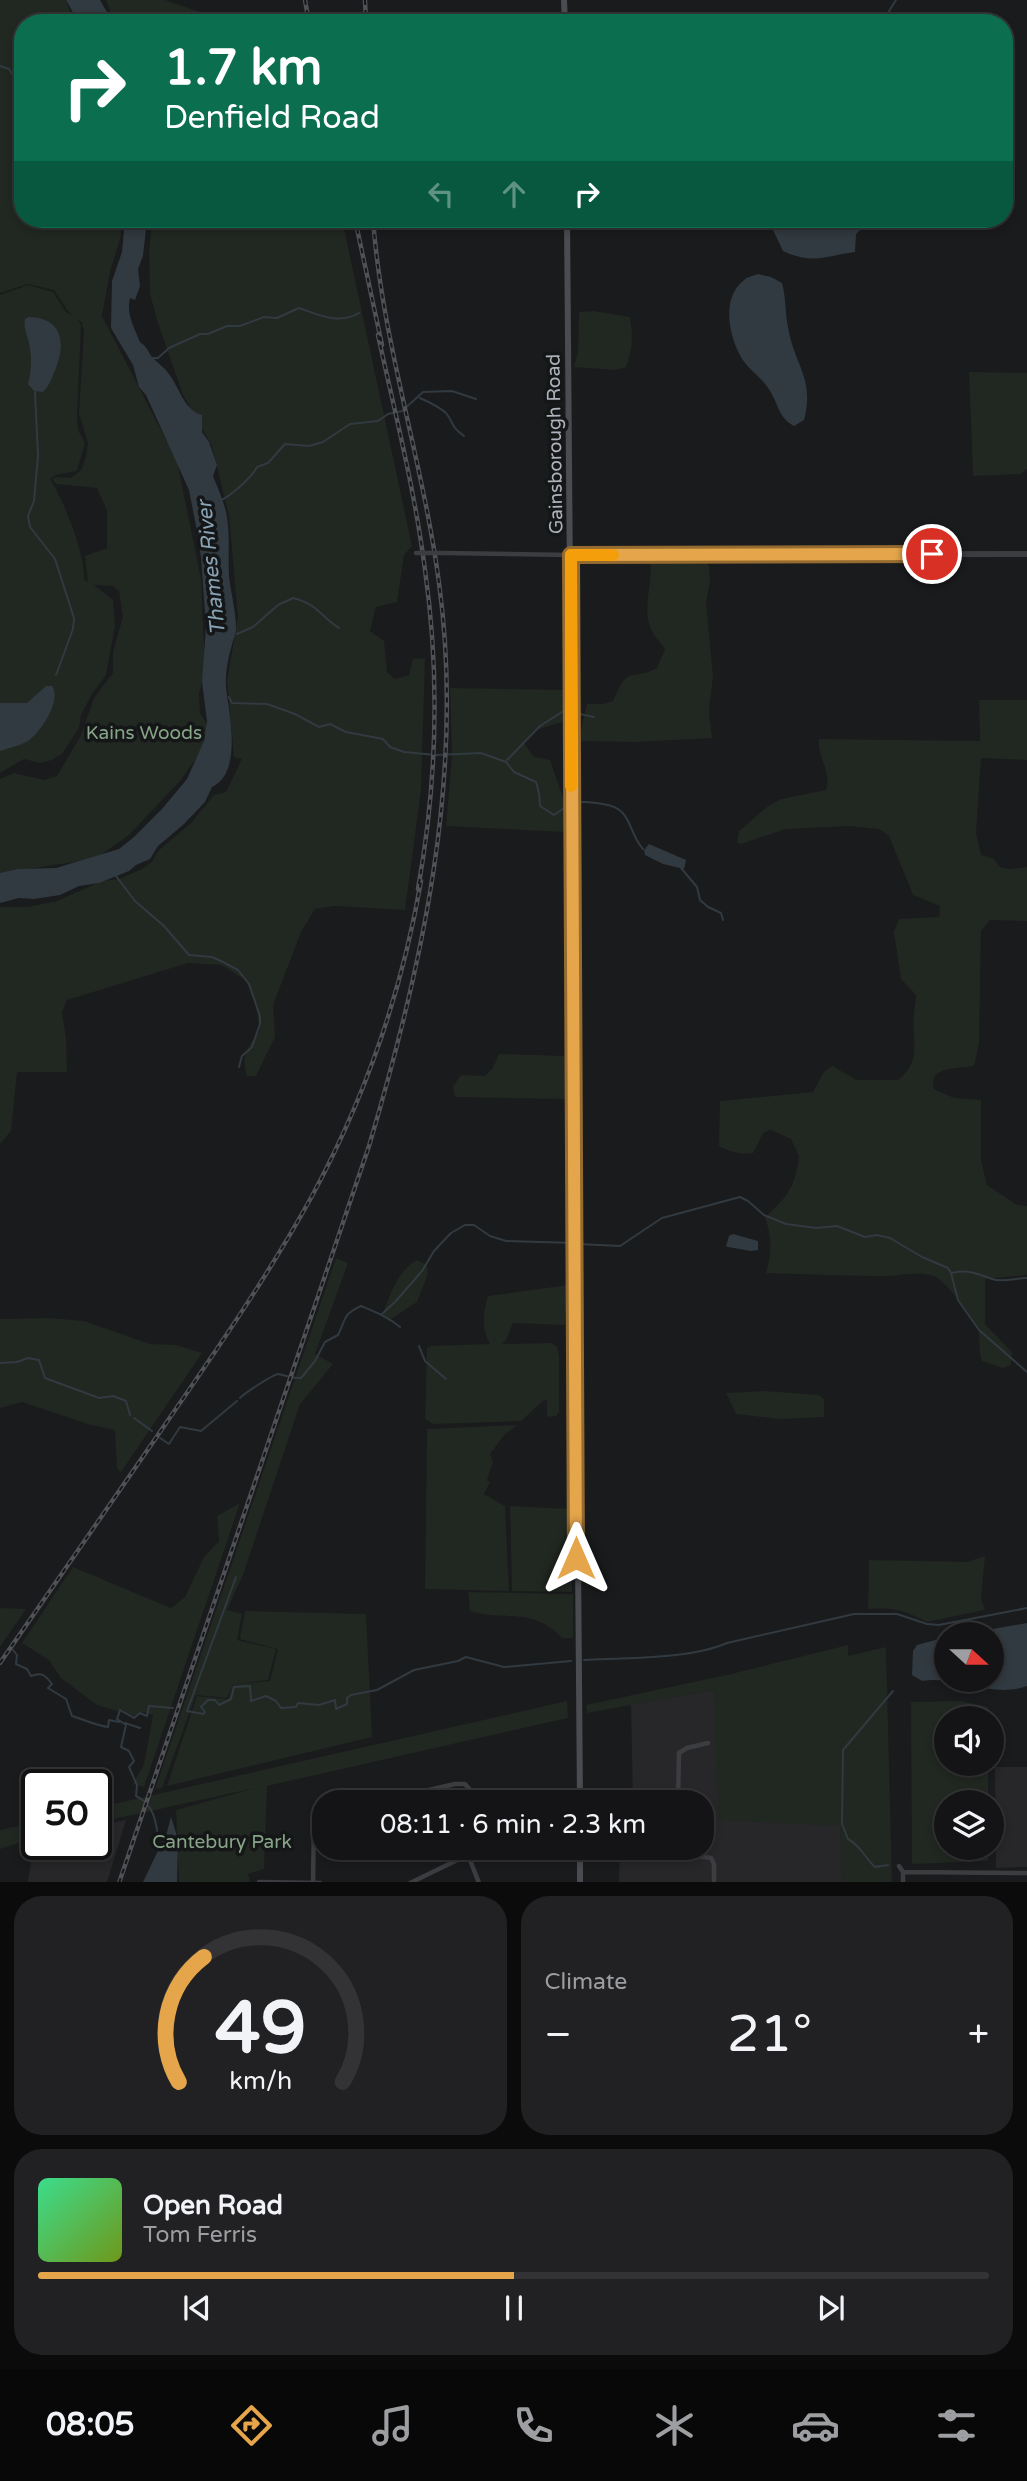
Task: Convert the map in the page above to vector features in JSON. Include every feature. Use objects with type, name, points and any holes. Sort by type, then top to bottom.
[{"type":"main road","name":"Gainsborough Road","points":[[567,228],[580,1790]]},
{"type":"main road","points":[[580,1860],[580,1882]]},
{"type":"street","points":[[410,554],[1027,554]]},
{"type":"street","points":[[678,1790],[679,1753],[687,1748],[708,1743]]},
{"type":"street","points":[[429,1790],[465,1784],[470,1790]]},
{"type":"street","points":[[313,1860],[313,1882]]},
{"type":"street","points":[[410,1882],[457,1860]]},
{"type":"street","points":[[470,1860],[479,1882]]},
{"type":"street","points":[[712,1860],[714,1882]]},
{"type":"street","points":[[899,1866],[903,1872],[903,1882]]},
{"type":"street","points":[[903,1872],[1027,1872]]},
{"type":"street","points":[[260,1882],[320,1882]]},
{"type":"shaded area","points":[[715,1690],[841,1825],[842,1882],[619,1882],[620,1860],[714,1860],[714,1790],[633,1790],[631,1704]]},
{"type":"shaded area","points":[[1004,1767],[1027,1767],[1027,1867],[996,1868],[996,1860],[1004,1860],[1004,1790],[995,1790],[995,1776],[1004,1776]]},
{"type":"shaded area","points":[[126,1820],[107,1882],[28,1882],[31,1860],[112,1860],[112,1823]]},
{"type":"green space","name":"Kains Woods","points":[[0,0],[66,0],[71,14],[14,14],[14,228],[121,228],[121,236],[110,272],[102,316],[177,461],[201,579],[205,668],[199,694],[200,713],[207,724],[204,747],[180,781],[129,835],[95,859],[0,873],[0,779],[14,773],[44,780],[57,776],[81,735],[94,698],[113,673],[113,652],[123,617],[119,591],[112,586],[94,585],[113,600],[115,626],[106,675],[92,694],[81,715],[79,728],[62,754],[40,763],[24,759],[0,773],[0,295],[28,285],[53,292],[66,312],[73,315],[54,290],[28,284],[0,293]],"holes":[[[77,318],[82,323],[84,331],[79,413],[88,444],[86,457],[81,470],[71,478],[52,479],[56,484],[97,488],[107,511],[107,548],[85,556],[88,582],[84,580],[82,557],[73,528],[50,479],[56,475],[77,471],[85,443],[78,430],[77,417],[81,325]]]},
{"type":"green space","points":[[106,0],[165,0],[203,13],[222,14],[111,14]]},
{"type":"green space","points":[[151,228],[344,228],[412,546],[404,555],[397,602],[376,607],[370,631],[384,641],[387,672],[395,679],[409,675],[413,659],[425,658],[421,790],[405,910],[334,906],[315,909],[301,932],[273,1005],[275,1037],[256,1076],[247,1076],[244,1063],[249,1047],[260,1031],[254,996],[245,980],[222,965],[188,963],[67,1000],[62,1012],[67,1072],[17,1072],[11,1131],[0,1144],[0,907],[28,907],[57,901],[102,881],[119,879],[140,870],[152,862],[158,851],[192,822],[214,795],[226,792],[242,759],[234,757],[227,681],[238,617],[229,516],[212,446],[183,395],[157,320],[150,294]]},
{"type":"green space","points":[[594,311],[630,317],[632,342],[626,367],[615,370],[574,367],[578,352],[579,312]]},
{"type":"green space","points":[[969,372],[1027,373],[1027,469],[1021,474],[973,476]]},
{"type":"green space","points":[[649,555],[705,558],[709,567],[710,582],[706,602],[713,676],[709,711],[712,738],[635,742],[578,741],[587,704],[613,701],[627,677],[657,668],[665,649],[652,632],[648,621]]},
{"type":"green space","points":[[450,688],[567,690],[565,721],[533,731],[524,743],[534,757],[550,760],[566,806],[565,832],[446,826],[452,755]]},
{"type":"green space","points":[[979,700],[1027,700],[1027,760],[981,758],[976,833],[981,855],[994,859],[1000,867],[1027,867],[1027,921],[990,920],[981,931],[979,1044],[974,1066],[940,1072],[933,1081],[934,1089],[954,1098],[981,1100],[981,1160],[987,1185],[1017,1205],[1027,1206],[1027,1275],[985,1279],[985,1324],[1012,1352],[1011,1365],[1003,1368],[982,1361],[976,1324],[952,1292],[934,1276],[766,1273],[770,1245],[765,1218],[785,1197],[792,1185],[799,1156],[791,1139],[771,1130],[764,1132],[753,1153],[736,1153],[719,1146],[720,1101],[813,1092],[824,1072],[832,1066],[857,1080],[898,1080],[904,1075],[914,1054],[913,1020],[916,995],[901,979],[894,932],[899,919],[939,917],[940,906],[913,895],[889,836],[879,829],[848,826],[786,829],[741,844],[737,843],[739,831],[768,806],[781,799],[826,790],[827,777],[819,739],[980,741]]},
{"type":"green space","points":[[499,1054],[567,1056],[567,1099],[455,1097],[453,1087],[461,1075],[485,1076],[493,1068]]},
{"type":"green space","points":[[336,1258],[348,1263],[315,1354],[333,1364],[300,1404],[243,1575],[227,1610],[242,1614],[237,1640],[276,1649],[268,1680],[236,1684],[270,1681],[278,1649],[240,1639],[245,1611],[366,1614],[372,1737],[167,1786],[197,1696],[228,1699],[233,1683],[227,1698],[196,1695],[162,1788],[155,1789]]},
{"type":"green space","points":[[417,1260],[427,1265],[428,1274],[417,1302],[388,1321],[383,1313],[392,1290],[410,1264]]},
{"type":"green space","points":[[568,1285],[565,1325],[513,1323],[502,1344],[551,1343],[557,1347],[559,1412],[556,1416],[547,1417],[547,1401],[544,1400],[521,1421],[433,1424],[425,1419],[427,1348],[490,1344],[484,1320],[488,1296]]},
{"type":"green space","points":[[50,1318],[84,1321],[150,1344],[176,1345],[202,1353],[121,1472],[117,1468],[115,1430],[91,1425],[22,1402],[0,1408],[0,1319]]},
{"type":"green space","points":[[765,1391],[819,1395],[824,1399],[824,1417],[779,1419],[736,1414],[726,1393]]},
{"type":"green space","points":[[518,1425],[505,1434],[490,1454],[493,1462],[487,1480],[490,1482],[484,1494],[505,1506],[509,1591],[425,1589],[427,1429]]},
{"type":"green space","points":[[240,1503],[144,1787],[133,1784],[144,1764],[153,1715],[143,1712],[133,1716],[97,1705],[61,1678],[49,1660],[22,1643],[73,1567],[171,1608],[185,1597],[204,1557],[219,1541],[217,1516]]},
{"type":"green space","points":[[510,1506],[570,1509],[572,1592],[512,1591]]},
{"type":"green space","points":[[985,1556],[981,1599],[985,1610],[927,1622],[899,1611],[868,1609],[869,1560],[967,1562]]},
{"type":"green space","points":[[468,1592],[573,1594],[573,1638],[562,1638],[551,1628],[529,1618],[470,1611]]},
{"type":"green space","points":[[0,1608],[26,1609],[0,1647]]},
{"type":"green space","points":[[848,1645],[848,1656],[886,1647],[892,1882],[842,1882],[840,1826],[718,1820],[714,1690],[587,1713],[586,1705],[731,1674]]},
{"type":"green space","name":"Cantebury Park","points":[[567,1701],[568,1718],[267,1786],[264,1869],[248,1874],[250,1882],[179,1882],[176,1810],[255,1788],[112,1819],[112,1804]]},
{"type":"green space","points":[[961,1701],[984,1706],[934,1706],[934,1776],[988,1776],[988,1790],[934,1790],[934,1860],[988,1861],[912,1864],[911,1702]]},
{"type":"green space","points":[[21,1825],[21,1842],[0,1849],[0,1830]]},
{"type":"water","points":[[66,0],[100,0],[108,14],[74,14]]},
{"type":"water","name":"Thames River","points":[[124,228],[146,228],[143,256],[138,269],[140,286],[135,300],[130,298],[129,304],[133,326],[140,342],[167,372],[187,404],[202,415],[202,432],[209,442],[217,465],[213,476],[227,517],[229,576],[236,622],[226,677],[231,756],[222,780],[212,787],[205,802],[158,846],[150,859],[99,883],[79,886],[60,895],[19,898],[0,903],[0,873],[18,869],[56,868],[119,849],[162,809],[187,779],[204,741],[207,721],[202,682],[206,627],[196,526],[189,490],[146,395],[139,387],[133,365],[111,328],[112,281],[122,252]]},
{"type":"water","points":[[862,228],[856,234],[855,252],[811,259],[783,251],[773,230]]},
{"type":"water","points":[[758,274],[782,283],[791,340],[807,393],[804,420],[794,426],[782,415],[767,386],[744,362],[733,339],[729,318],[732,298],[746,278]]},
{"type":"water","points":[[29,317],[49,322],[59,333],[61,341],[56,368],[43,392],[34,391],[28,384],[31,357],[25,319]]},
{"type":"water","points":[[46,686],[52,686],[54,699],[49,715],[39,731],[28,741],[0,751],[0,703],[27,703]]},
{"type":"water","points":[[649,844],[686,860],[684,869],[663,864],[645,855],[644,850]]},
{"type":"water","points":[[733,1234],[758,1241],[758,1250],[726,1246],[729,1236]]},
{"type":"water","points":[[1027,1623],[1027,1686],[1004,1690],[1004,1627]]},
{"type":"water","points":[[934,1640],[934,1680],[922,1681],[912,1675],[913,1651],[917,1645]]},
{"type":"water","points":[[171,1817],[178,1839],[177,1882],[143,1882],[167,1832]]},
{"type":"waterway","points":[[891,14],[889,11],[896,0]]},
{"type":"waterway","points":[[0,66],[9,69],[14,77]]},
{"type":"waterway","points":[[152,358],[158,358],[169,348],[200,334],[208,334],[227,326],[240,326],[264,317],[277,318],[299,308],[337,319],[359,313]]},
{"type":"waterway","name":"Thames River","points":[[219,501],[240,486],[257,467],[268,463],[285,444],[309,446],[323,442],[350,424],[378,421],[388,414],[402,411],[423,392],[452,391],[476,399]]},
{"type":"waterway","points":[[35,392],[38,456],[34,501],[28,516],[30,527],[55,559],[74,618],[73,629],[56,675]]},
{"type":"waterway","points":[[420,398],[446,413],[454,427],[464,436]]},
{"type":"waterway","name":"Thames River","points":[[237,634],[253,627],[278,605],[293,598],[314,607],[339,628]]},
{"type":"waterway","points":[[229,697],[232,703],[267,704],[295,714],[319,727],[330,724],[346,732],[383,739],[390,747],[404,752],[436,755],[481,753],[506,762],[514,772],[536,782],[540,806],[554,815],[570,804]]},
{"type":"waterway","points":[[507,760],[540,726],[565,710],[569,711]]},
{"type":"waterway","points":[[575,713],[594,717]]},
{"type":"waterway","points":[[575,803],[603,804],[620,810],[643,849]]},
{"type":"waterway","points":[[681,868],[697,887],[700,900],[721,913],[723,920]]},
{"type":"waterway","points":[[116,876],[135,901],[164,926],[189,955],[212,957],[221,961],[238,970],[249,984],[260,1016],[260,1024],[252,1047],[242,1056],[239,1067]]},
{"type":"waterway","points":[[579,1244],[620,1246],[662,1218],[740,1197],[764,1215],[786,1224],[816,1228],[837,1226],[865,1237],[877,1235],[890,1238],[922,1257],[948,1268],[958,1300],[979,1330],[1027,1372]]},
{"type":"waterway","points":[[382,1314],[422,1271],[434,1251],[451,1233],[465,1225],[474,1225],[490,1236],[506,1241],[573,1243]]},
{"type":"waterway","points":[[952,1273],[968,1272],[1000,1281],[1027,1278]]},
{"type":"waterway","points":[[240,1398],[278,1374],[301,1378],[315,1361],[325,1342],[338,1335],[348,1314],[361,1306],[400,1327]]},
{"type":"waterway","points":[[419,1346],[425,1361],[446,1379]]},
{"type":"waterway","points":[[0,1363],[28,1358],[39,1360],[45,1378],[99,1398],[113,1396],[126,1401],[130,1415]]},
{"type":"waterway","points":[[160,1438],[169,1444],[180,1427],[201,1431],[237,1401]]},
{"type":"waterway","points":[[134,1418],[152,1431]]},
{"type":"waterway","points":[[236,1577],[187,1711],[203,1714],[205,1712],[201,1707],[208,1700],[215,1700],[219,1705],[231,1699],[234,1687],[250,1686],[251,1701],[266,1696],[276,1701],[281,1708],[296,1707],[298,1703],[319,1705],[335,1700],[336,1709],[347,1704],[347,1698],[351,1695],[377,1690],[414,1670],[466,1657],[504,1667],[571,1661]]},
{"type":"waterway","points":[[584,1660],[657,1657],[695,1652],[854,1614],[897,1614],[939,1625],[1027,1608]]},
{"type":"waterway","points":[[13,1650],[17,1655],[16,1664],[27,1669],[31,1676],[41,1674],[47,1678],[52,1684],[48,1688],[66,1699],[72,1716],[108,1727],[109,1720],[119,1722]]},
{"type":"waterway","points":[[888,1865],[875,1867],[848,1839],[842,1824],[843,1750],[893,1691]]},
{"type":"waterway","points":[[162,1839],[158,1837],[150,1808],[136,1796],[137,1785],[129,1767],[134,1761],[129,1751],[121,1747],[126,1725],[117,1719],[120,1710],[134,1718],[140,1713],[147,1716],[149,1706],[173,1708]]},
{"type":"waterway","points":[[125,1723],[140,1728]]},
{"type":"railway","points":[[305,0],[307,14]]},
{"type":"railway","points":[[365,0],[366,14]]},
{"type":"railway","points":[[357,228],[382,345]]},
{"type":"railway","points":[[119,1882],[369,1146],[406,1008],[434,868],[443,797],[447,726],[446,654],[432,537],[385,311],[374,228]]},
{"type":"railway","points":[[378,335],[416,511],[433,650],[433,769],[418,889]]},
{"type":"railway","points":[[0,1663],[220,1345],[277,1257],[312,1196],[349,1121],[379,1043],[403,963],[421,881]]},
{"type":"slow traffic","points":[[571,786],[571,555],[613,555]]},
{"type":"route","points":[[576,1558],[571,555],[932,554]]}]
